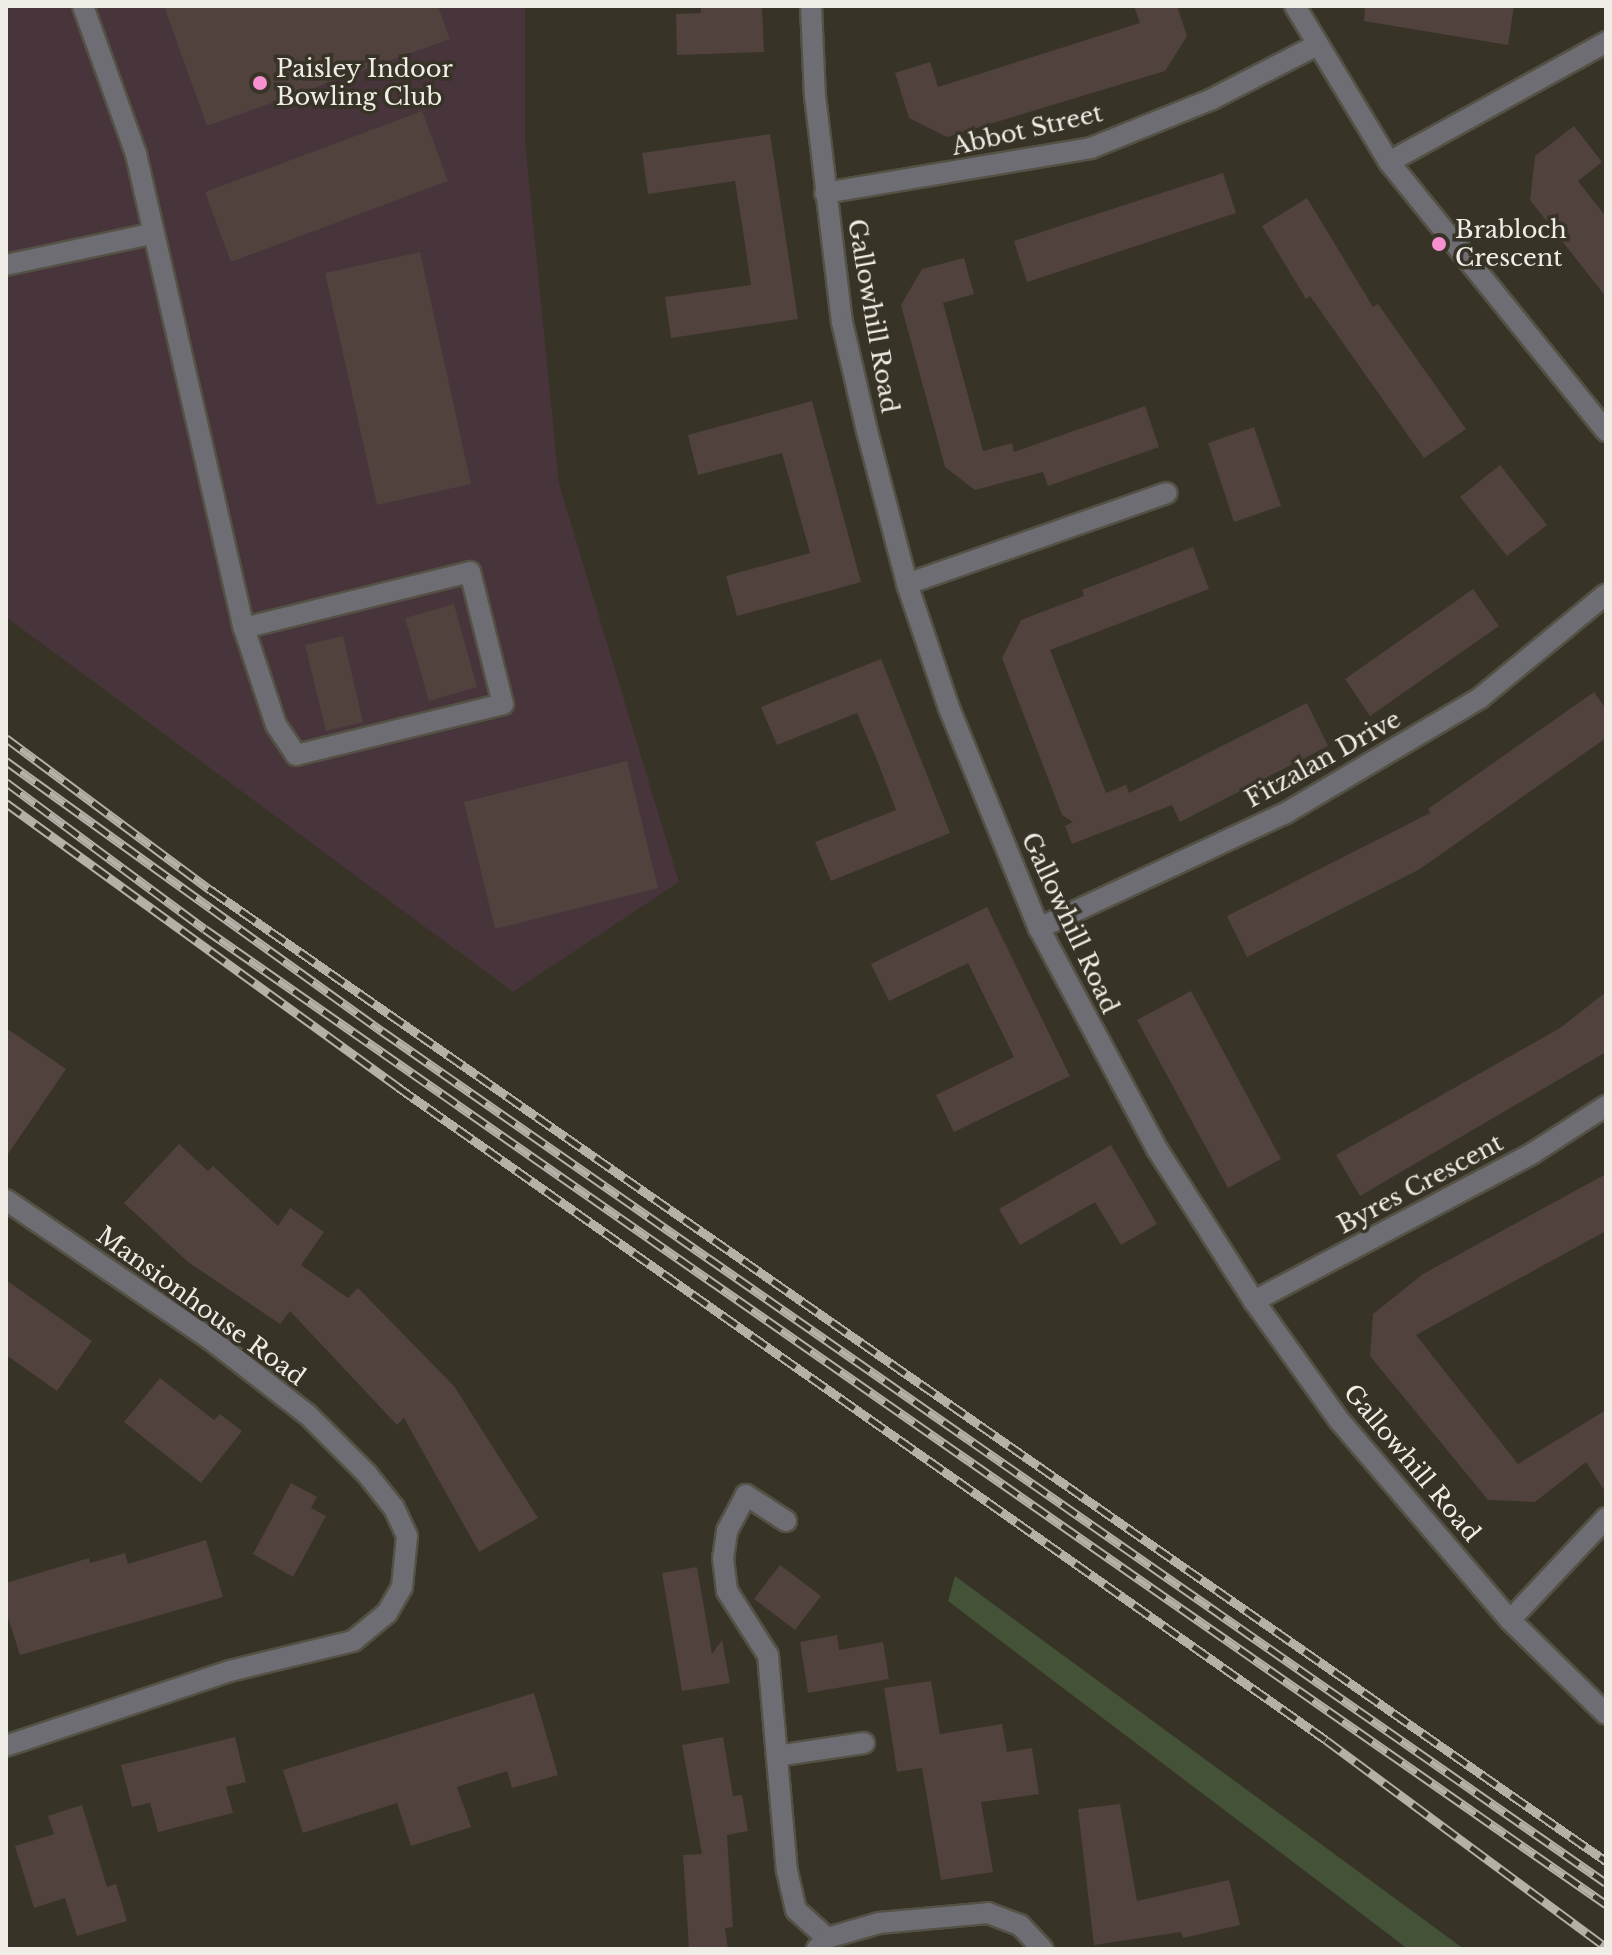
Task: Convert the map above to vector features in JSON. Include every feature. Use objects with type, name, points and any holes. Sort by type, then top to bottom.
[{"type":"street","points":[[83,6],[136,154],[151,234],[244,628],[263,693],[296,755],[503,704],[470,572],[244,628]]},
{"type":"street","name":"Gallowhill Road","points":[[811,6],[825,193],[842,322],[907,584],[949,708],[1039,928],[1157,1149],[1254,1301],[1339,1420],[1510,1620],[1606,1714]]},
{"type":"street","points":[[1295,6],[1389,162],[1606,431]]},
{"type":"street","points":[[1389,162],[1606,42]]},
{"type":"street","name":"Abbot Street","points":[[825,193],[1091,148],[1212,99],[1317,45]]},
{"type":"street","points":[[6,265],[151,234]]},
{"type":"street","points":[[907,584],[1167,493]]},
{"type":"street","name":"Fitzalan Drive","points":[[1039,928],[1284,814],[1480,698],[1606,594]]},
{"type":"street","name":"Byres Crescent","points":[[1254,1301],[1533,1153],[1606,1106]]},
{"type":"street","name":"Mansionhouse Road","points":[[6,1200],[210,1339],[308,1415],[367,1474],[394,1508],[407,1536],[402,1587],[387,1613],[353,1641],[230,1671],[6,1746]]},
{"type":"street","points":[[786,1521],[746,1495],[727,1531],[723,1558],[727,1591],[768,1655],[787,1871],[796,1910],[822,1944],[879,1923],[988,1913],[1020,1925],[1042,1949]]},
{"type":"street","points":[[1510,1620],[1606,1518]]},
{"type":"street","points":[[777,1756],[864,1743]]},
{"type":"shaded area","points":[[6,6],[525,6],[525,141],[559,484],[679,882],[513,992],[6,617]]},
{"type":"green space","points":[[955,1576],[1464,1949],[1408,1949],[948,1601]]},
{"type":"building","name":"Paisley Indoor Bowling Club","points":[[164,6],[438,6],[450,39],[207,126]]},
{"type":"building","points":[[701,6],[762,7],[764,52],[677,55],[676,14],[701,13]]},
{"type":"building","points":[[1134,6],[1177,6],[1187,36],[1165,71],[947,137],[909,118],[895,73],[930,62],[938,87],[1140,23]]},
{"type":"building","points":[[1365,6],[1514,6],[1508,45],[1364,21]]},
{"type":"building","points":[[422,111],[448,181],[231,262],[205,192]]},
{"type":"building","points":[[1574,126],[1602,162],[1578,181],[1606,217],[1606,297],[1530,200],[1535,156]]},
{"type":"building","points":[[770,134],[798,319],[671,338],[665,297],[751,285],[743,231],[735,181],[648,194],[642,153]]},
{"type":"building","points":[[1223,173],[1236,213],[1027,282],[1014,241]]},
{"type":"building","points":[[1307,198],[1373,307],[1378,304],[1466,429],[1424,458],[1310,296],[1306,299],[1262,226]]},
{"type":"building","points":[[420,252],[471,484],[377,505],[325,273]]},
{"type":"building","points":[[964,258],[974,294],[943,303],[983,451],[1012,443],[1014,452],[1145,406],[1159,447],[1048,486],[1043,472],[975,490],[945,467],[901,305],[922,269]]},
{"type":"building","points":[[812,401],[861,582],[737,616],[726,576],[810,553],[782,453],[698,475],[688,435]]},
{"type":"building","points":[[1254,427],[1281,506],[1234,522],[1208,443]]},
{"type":"building","points":[[1500,465],[1547,525],[1507,556],[1460,497]]},
{"type":"building","points":[[1193,547],[1209,589],[1050,650],[1106,793],[1126,785],[1129,793],[1307,703],[1328,746],[1180,822],[1172,805],[1072,844],[1065,826],[1073,822],[1062,815],[1002,658],[1021,620],[1084,596],[1082,590]]},
{"type":"building","points":[[1473,589],[1499,626],[1370,716],[1345,679]]},
{"type":"building","points":[[454,604],[477,687],[429,701],[405,618]]},
{"type":"building","points":[[343,636],[363,722],[326,731],[305,645]]},
{"type":"building","points":[[881,659],[950,833],[831,881],[815,842],[896,810],[877,760],[857,713],[777,745],[761,707]]},
{"type":"building","points":[[1594,692],[1606,709],[1606,738],[1420,869],[1247,957],[1227,916],[1430,813],[1428,809]]},
{"type":"building","points":[[627,761],[658,888],[495,929],[464,802]]},
{"type":"building","points":[[987,907],[1070,1076],[954,1132],[936,1095],[1014,1057],[968,963],[889,1001],[871,964]]},
{"type":"building","points":[[1191,991],[1281,1159],[1228,1188],[1137,1020]]},
{"type":"building","points":[[1606,992],[1606,1052],[1360,1196],[1336,1155],[1560,1028]]},
{"type":"building","points":[[6,1028],[66,1069],[6,1157]]},
{"type":"building","points":[[179,1144],[208,1171],[213,1166],[278,1226],[290,1208],[324,1232],[301,1265],[348,1298],[358,1288],[454,1386],[538,1518],[479,1552],[404,1418],[397,1425],[290,1311],[280,1324],[188,1262],[124,1203]]},
{"type":"building","points":[[1111,1145],[1157,1224],[1121,1245],[1095,1202],[1020,1245],[999,1209]]},
{"type":"building","points":[[1606,1174],[1606,1231],[1416,1335],[1518,1464],[1606,1410],[1606,1493],[1586,1462],[1535,1502],[1488,1500],[1370,1356],[1373,1314],[1423,1274]]},
{"type":"building","points":[[6,1280],[92,1341],[57,1391],[6,1355]]},
{"type":"building","points":[[160,1378],[214,1420],[220,1414],[242,1431],[201,1483],[124,1422]]},
{"type":"building","points":[[291,1483],[317,1497],[311,1508],[326,1516],[293,1577],[253,1554]]},
{"type":"building","points":[[206,1540],[223,1597],[20,1655],[6,1611],[6,1583],[89,1558],[90,1563],[125,1553],[128,1564]]},
{"type":"building","points":[[780,1565],[821,1596],[795,1630],[754,1599]]},
{"type":"building","points":[[697,1567],[712,1654],[722,1640],[730,1683],[682,1691],[662,1573]]},
{"type":"building","points":[[837,1635],[839,1650],[883,1642],[889,1679],[808,1693],[800,1642]]},
{"type":"building","points":[[931,1681],[940,1734],[1002,1724],[1007,1752],[1032,1748],[1039,1794],[981,1802],[993,1872],[941,1880],[922,1768],[897,1772],[884,1688]]},
{"type":"building","points":[[534,1693],[558,1775],[512,1788],[507,1771],[457,1787],[471,1827],[411,1846],[397,1803],[303,1833],[283,1770]]},
{"type":"building","points":[[235,1737],[246,1782],[226,1787],[233,1813],[158,1832],[150,1803],[132,1807],[121,1765]]},
{"type":"building","points":[[723,1737],[733,1796],[742,1795],[748,1831],[727,1835],[733,1927],[725,1928],[728,1949],[689,1949],[683,1855],[702,1854],[682,1745]]},
{"type":"building","points":[[1120,1804],[1137,1901],[1229,1880],[1240,1925],[1183,1938],[1181,1932],[1094,1945],[1078,1809]]},
{"type":"building","points":[[82,1805],[107,1887],[116,1884],[127,1921],[77,1936],[65,1898],[34,1908],[15,1846],[54,1834],[48,1816]]},
{"type":"railway","points":[[6,738],[211,890],[1606,1861]]},
{"type":"railway","points":[[6,761],[382,1031],[1606,1883]]},
{"type":"railway","points":[[6,782],[205,929],[1606,1904]]},
{"type":"railway","points":[[6,803],[398,1087],[1326,1740],[1606,1947]]},
{"type":"place","name":"Paisley Indoor Bowling Club","points":[[260,83]]},
{"type":"place","name":"Brabloch Crescent","points":[[1439,244]]}]
